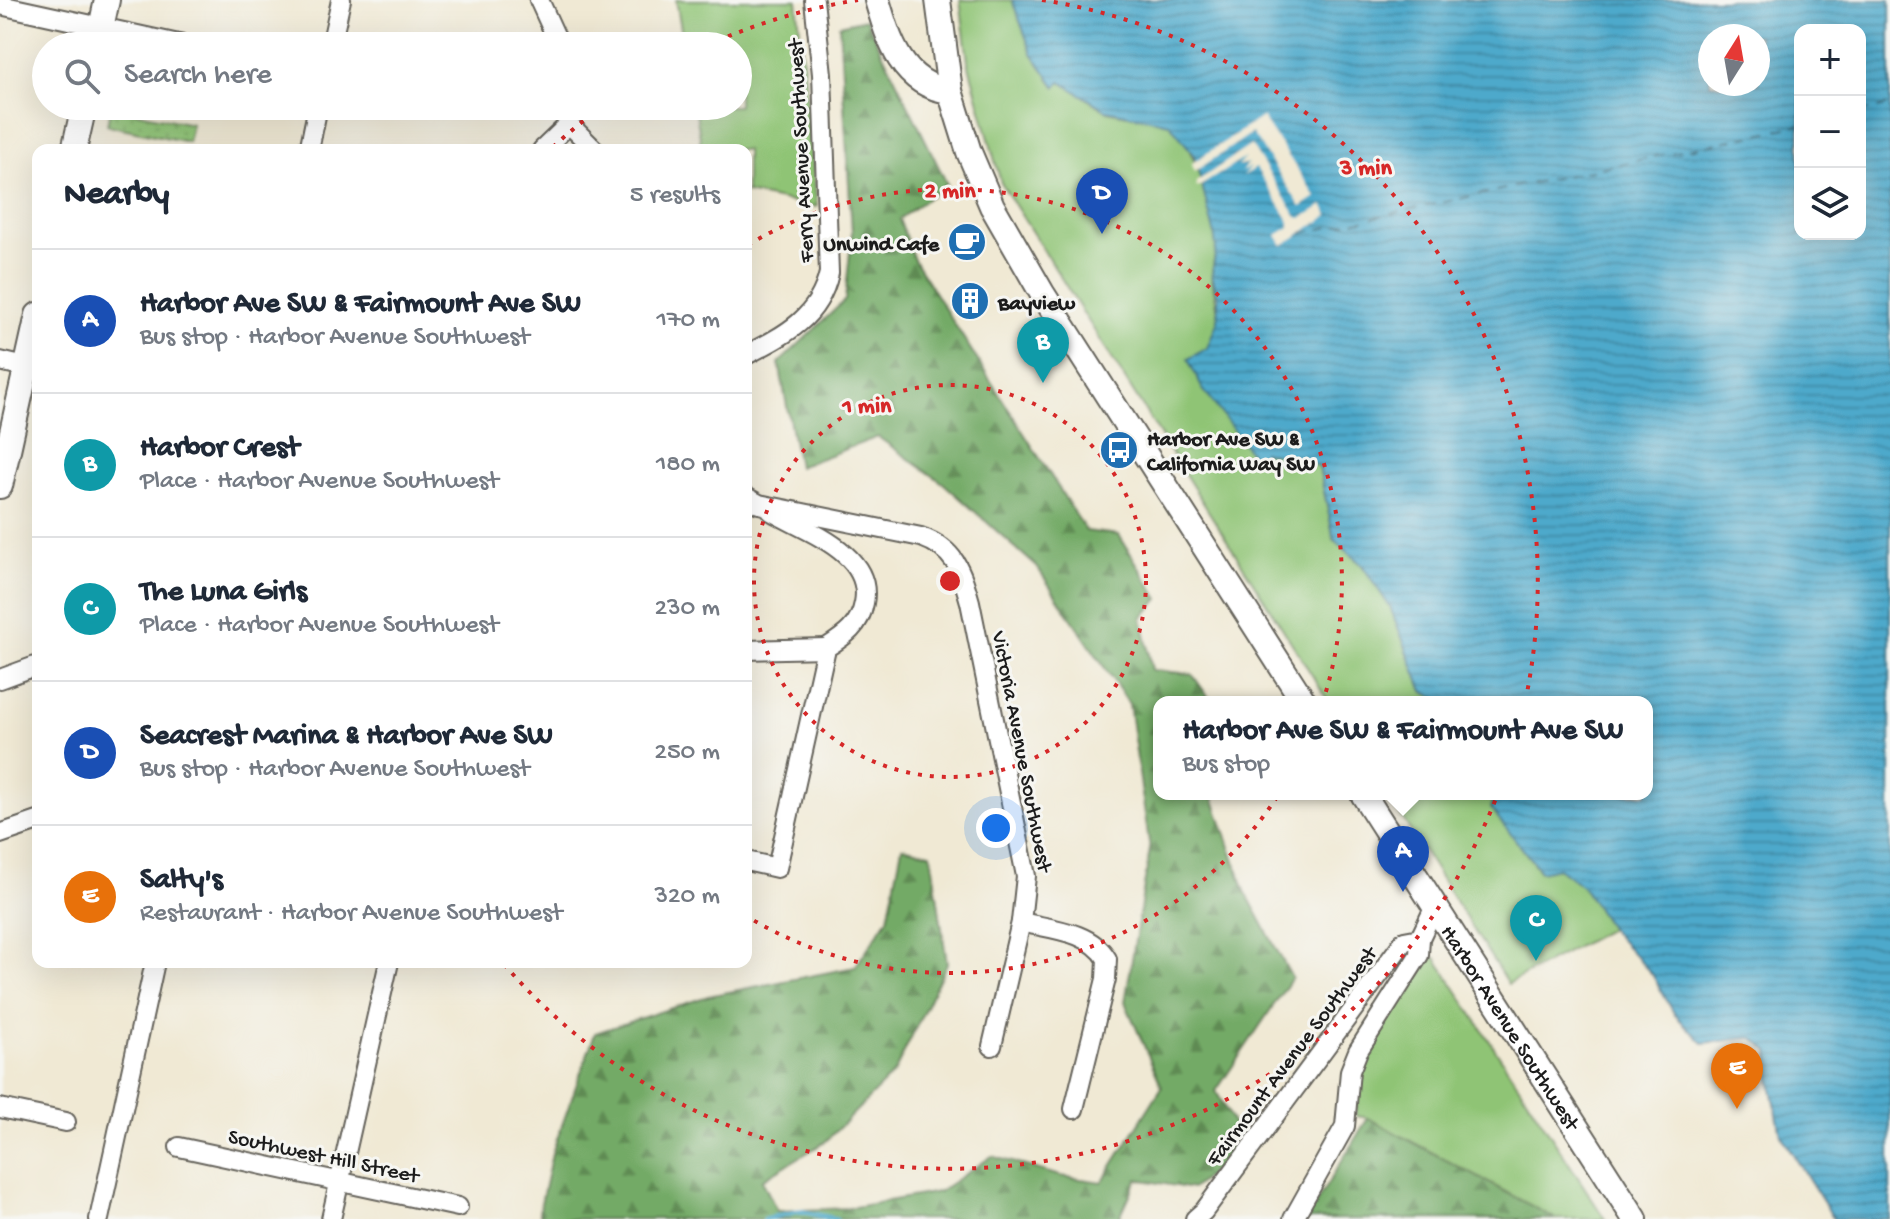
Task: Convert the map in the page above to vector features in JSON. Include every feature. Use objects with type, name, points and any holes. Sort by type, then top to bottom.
[{"type":"main road","points":[[100,32],[107,0]]},
{"type":"main road","points":[[877,0],[898,58],[907,71],[928,86],[950,91]]},
{"type":"main road","points":[[938,0],[950,91],[969,152],[1014,244],[1300,696]]},
{"type":"main road","points":[[75,144],[81,120]]},
{"type":"main road","points":[[0,486],[32,368]]},
{"type":"main road","name":"Harbor Avenue Southwest","points":[[1367,800],[1635,1219]]},
{"type":"street","points":[[334,32],[341,0]]},
{"type":"street","points":[[539,0],[554,32]]},
{"type":"street","name":"Ferry Avenue Southwest","points":[[752,352],[797,326],[813,312],[825,293],[829,273],[831,250],[822,74],[814,0]]},
{"type":"street","points":[[0,5],[86,32]]},
{"type":"street","points":[[310,144],[315,120]]},
{"type":"street","points":[[547,144],[566,120]]},
{"type":"street","points":[[574,120],[591,144]]},
{"type":"street","points":[[0,361],[32,368]]},
{"type":"street","points":[[752,500],[847,556],[864,577],[864,605],[858,622],[848,635],[826,648],[752,650]]},
{"type":"street","name":"Victoria Avenue Southwest","points":[[752,500],[921,537],[936,542],[956,560],[970,602],[1026,876],[1021,922],[992,1046]]},
{"type":"street","points":[[752,862],[777,868],[826,648]]},
{"type":"street","points":[[0,679],[32,667]]},
{"type":"street","points":[[0,834],[32,823]]},
{"type":"street","name":"Fairmount Avenue Southwest","points":[[1293,1219],[1337,1146],[1345,1126],[1350,1071],[1358,1051],[1419,955],[1420,938],[1435,906]]},
{"type":"street","points":[[1021,922],[1069,933],[1100,948],[1107,959],[1108,970],[1074,1109]]},
{"type":"street","name":"Fairmount Avenue Southwest","points":[[1199,1215],[1404,941],[1420,938]]},
{"type":"street","points":[[99,1219],[154,968]]},
{"type":"street","points":[[331,1219],[388,968]]},
{"type":"street","points":[[0,1108],[66,1122]]},
{"type":"street","name":"Southwest Hill Street","points":[[179,1147],[458,1207]]},
{"type":"green space","points":[[676,0],[797,0],[817,207],[752,194],[752,144],[701,144],[697,120],[752,120],[752,32],[682,32]]},
{"type":"green space","points":[[960,0],[1012,0],[1032,53],[1055,86],[1061,82],[1108,111],[1162,120],[1178,131],[1194,161],[1212,219],[1216,247],[1212,278],[1218,320],[1319,467],[1334,539],[1362,565],[1390,607],[1423,691],[1432,696],[1325,696],[1001,183],[968,62]]},
{"type":"green space","points":[[866,19],[947,184],[899,219],[914,260],[1086,531],[1119,535],[1159,599],[1142,618],[1152,670],[1192,674],[1208,696],[1153,696],[1153,800],[1214,800],[1245,891],[1292,978],[1216,1091],[1245,1146],[1192,1189],[1137,1179],[1119,1219],[543,1219],[539,1212],[552,1153],[595,1033],[708,996],[855,967],[888,918],[902,847],[931,853],[947,963],[894,1073],[825,1142],[762,1180],[777,1211],[849,1208],[938,1192],[992,1156],[1060,1176],[1102,1182],[1162,1087],[1125,1002],[1150,849],[1129,704],[1037,567],[943,483],[878,437],[798,467],[779,363],[845,300],[852,232],[839,25]]},
{"type":"green space","points":[[108,120],[173,120],[192,124],[188,142],[107,125]]},
{"type":"green space","points":[[1391,800],[1493,800],[1492,809],[1540,872],[1558,868],[1583,887],[1610,929],[1508,984]]},
{"type":"green space","points":[[1432,958],[1436,958],[1605,1219],[1556,1219],[1368,1118],[1356,1116],[1358,1075],[1368,1047]]},
{"type":"green space","points":[[1368,1118],[1556,1219],[1306,1219]]},
{"type":"water","points":[[1012,0],[1890,0],[1890,1219],[1834,1219],[1781,1135],[1770,1078],[1769,1051],[1753,1038],[1703,1043],[1675,1015],[1652,974],[1610,929],[1583,887],[1558,868],[1541,872],[1491,809],[1492,800],[1653,800],[1653,696],[1432,696],[1423,691],[1390,607],[1362,565],[1334,539],[1319,467],[1299,459],[1263,452],[1262,458],[1253,456],[1202,388],[1188,359],[1207,348],[1218,320],[1218,298],[1212,275],[1216,248],[1214,232],[1194,155],[1169,123],[1106,110],[1061,82],[1056,87],[1032,53]]},
{"type":"pier","points":[[1262,117],[1316,197],[1301,207],[1252,133],[1194,172],[1192,163]]},
{"type":"pier","points":[[1251,145],[1297,217],[1302,218],[1323,205],[1329,215],[1283,245],[1277,235],[1290,227],[1290,222],[1256,168],[1243,176],[1251,167],[1241,172],[1248,163],[1237,166],[1245,158],[1197,188],[1196,182]]},
{"type":"waterway","points":[[764,1219],[800,1211],[836,1219]]},
{"type":"ferry route","points":[[1866,111],[1890,105]]},
{"type":"ferry route","points":[[1302,233],[1794,126]]},
{"type":"place","name":"Seacrest Marina & Harbor Ave SW","points":[[1102,234]]},
{"type":"place","name":"Unwind Cafe","points":[[967,242]]},
{"type":"place","name":"Bayview","points":[[970,301]]},
{"type":"place","name":"Harbor Crest","points":[[1043,383]]},
{"type":"place","name":"Harbor Ave SW & California Way SW","points":[[1119,450]]},
{"type":"place","name":"Harbor Ave SW & Fairmount Ave SW","points":[[1403,892]]},
{"type":"place","name":"The Luna Girls","points":[[1536,961]]},
{"type":"place","name":"Salty's","points":[[1737,1109]]}]
